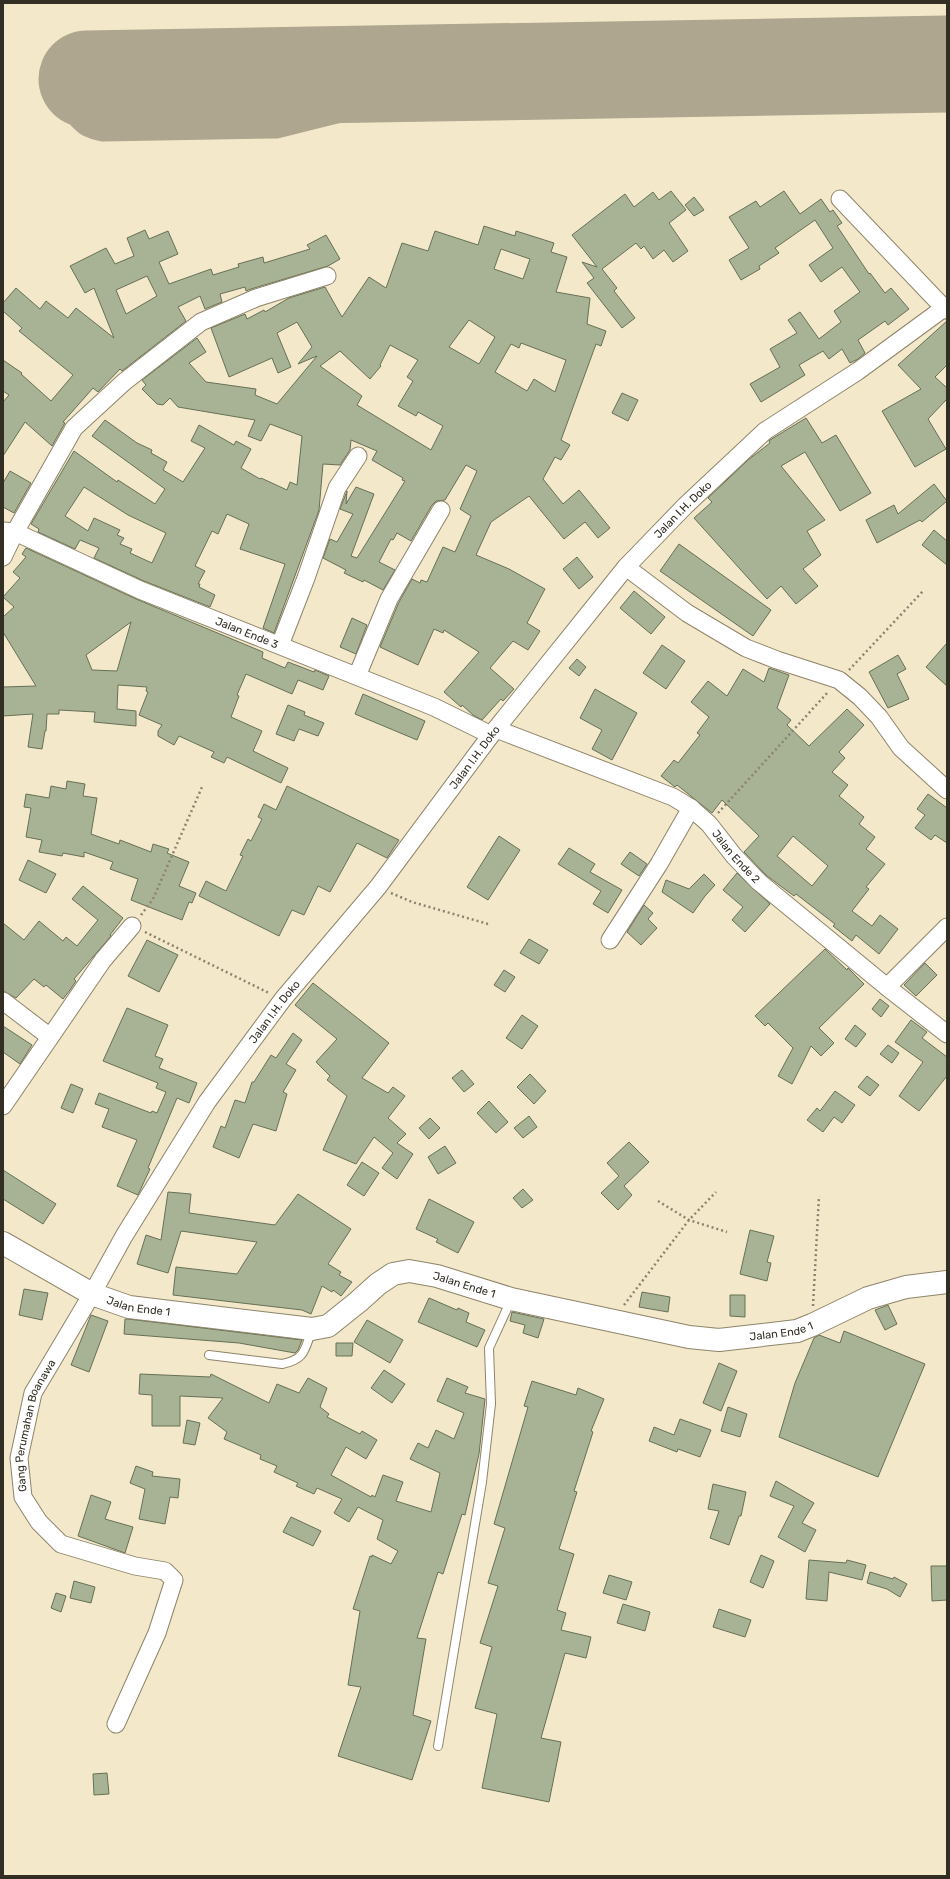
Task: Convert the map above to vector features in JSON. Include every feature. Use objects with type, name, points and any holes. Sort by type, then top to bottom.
[{"type":"street","points":[[840,199],[946,309]]},
{"type":"street","points":[[3,557],[9,532],[74,428],[124,382],[207,318],[256,298],[327,276]]},
{"type":"street","name":"Jalan I.H. Doko","points":[[92,1294],[124,1236],[207,1102],[282,999],[378,887],[494,732],[626,567],[684,506],[765,431],[858,371],[946,309]]},
{"type":"street","points":[[280,645],[306,578],[337,488],[358,456]]},
{"type":"street","points":[[357,676],[389,599],[441,510]]},
{"type":"street","name":"Jalan Ende 3","points":[[9,532],[140,590],[494,732]]},
{"type":"street","points":[[626,567],[687,613],[746,648],[777,660],[839,680],[860,696],[879,717],[901,748],[947,790]]},
{"type":"street","name":"Jalan Ende 2","points":[[494,732],[673,798],[691,808],[709,824],[734,856],[759,882],[947,1034]]},
{"type":"street","points":[[610,940],[659,864],[691,808]]},
{"type":"street","points":[[3,1106],[103,960],[132,926]]},
{"type":"street","points":[[887,987],[947,927]]},
{"type":"street","points":[[3,1001],[50,1037]]},
{"type":"street","name":"Jalan Ende 1","points":[[3,1244],[92,1294],[129,1307],[312,1329],[328,1326],[378,1284],[393,1274],[409,1271],[437,1276],[511,1299],[688,1337],[719,1340],[756,1337],[797,1331],[812,1326],[868,1298],[906,1287],[947,1282]]},
{"type":"street","name":"Gang Perumahan Boanawa","points":[[92,1294],[33,1393],[19,1458],[23,1497],[39,1522],[61,1544],[124,1563],[165,1571],[174,1580],[158,1633],[116,1724]]},
{"type":"lane","points":[[438,1746],[482,1474],[491,1404],[489,1348],[511,1299]]},
{"type":"lane","points":[[210,1355],[282,1364],[293,1362],[299,1359],[305,1349],[312,1329]]},
{"type":"path","points":[[709,824],[839,680],[924,590]]},
{"type":"path","points":[[202,787],[153,899],[132,926],[282,999]]},
{"type":"path","points":[[378,887],[412,902],[488,924]]},
{"type":"path","points":[[614,1320],[628,1298],[689,1220],[716,1192]]},
{"type":"path","points":[[812,1326],[818,1196]]},
{"type":"path","points":[[658,1201],[689,1220],[727,1232]]},
{"type":"building","points":[[671,191],[686,210],[669,223],[688,251],[673,262],[664,250],[653,259],[644,246],[641,249],[636,243],[602,269],[617,288],[614,291],[635,318],[622,328],[587,283],[594,278],[582,262],[597,267],[572,235],[625,194],[634,207],[653,192],[659,200]]},
{"type":"building","points":[[784,191],[800,214],[821,199],[830,212],[833,210],[842,223],[837,226],[869,274],[870,273],[885,293],[891,288],[909,309],[888,325],[885,321],[858,340],[865,353],[858,359],[850,363],[842,349],[829,359],[823,351],[799,365],[805,375],[761,402],[750,384],[780,367],[770,349],[797,333],[788,320],[800,312],[819,339],[841,322],[834,311],[860,292],[842,267],[821,282],[809,265],[833,248],[815,220],[775,248],[779,253],[759,266],[760,269],[741,280],[729,260],[749,248],[729,217],[756,201],[760,207]]},
{"type":"building","points":[[694,197],[704,210],[694,216],[685,205]]},
{"type":"building","points":[[484,226],[515,236],[516,231],[554,243],[551,252],[567,257],[556,292],[590,298],[587,324],[606,331],[601,346],[596,344],[561,440],[570,445],[561,460],[555,457],[543,479],[563,504],[579,490],[610,528],[598,538],[585,522],[564,539],[529,496],[491,522],[476,555],[509,569],[545,589],[527,623],[540,631],[528,650],[513,641],[490,668],[514,689],[503,701],[501,699],[482,720],[473,715],[462,705],[461,707],[444,692],[479,652],[444,630],[443,633],[434,629],[418,665],[380,647],[399,602],[412,579],[420,583],[421,580],[427,582],[443,547],[455,552],[471,516],[460,509],[477,471],[466,465],[445,500],[436,501],[432,505],[411,541],[397,533],[393,540],[391,539],[379,562],[395,570],[383,590],[364,580],[363,582],[344,573],[346,570],[323,558],[330,539],[337,542],[353,514],[340,509],[347,491],[346,504],[356,487],[374,494],[351,556],[357,558],[405,481],[402,480],[403,478],[372,460],[377,451],[351,440],[350,450],[340,465],[323,464],[319,510],[274,633],[263,628],[285,564],[240,549],[249,524],[227,514],[218,534],[212,531],[195,566],[205,571],[198,584],[200,584],[199,587],[215,595],[210,607],[144,581],[94,558],[99,548],[80,540],[75,549],[38,532],[39,529],[31,524],[74,451],[117,482],[118,480],[155,504],[165,489],[92,436],[105,420],[137,443],[152,450],[151,453],[167,462],[163,470],[183,482],[205,448],[191,441],[199,425],[234,445],[236,441],[251,449],[241,468],[260,479],[261,478],[287,490],[290,482],[297,485],[302,436],[270,424],[261,441],[248,436],[255,420],[178,407],[170,398],[163,405],[157,404],[142,389],[146,385],[142,380],[197,338],[206,352],[189,363],[206,382],[256,389],[255,395],[277,404],[317,356],[298,364],[312,347],[297,322],[277,333],[291,367],[278,373],[272,358],[229,377],[211,328],[245,314],[247,319],[264,310],[265,312],[289,298],[325,287],[342,317],[369,277],[386,288],[402,243],[428,251],[435,231],[478,245]],"holes":[[[501,249],[530,259],[523,279],[494,269]],[[469,320],[495,337],[479,364],[449,347]],[[521,343],[566,360],[555,392],[534,379],[527,391],[495,372],[511,344],[519,348]],[[390,345],[418,360],[407,377],[413,381],[398,406],[416,416],[418,412],[443,426],[431,450],[357,405],[362,396],[320,366],[340,351],[370,379],[381,366],[380,365]],[[84,487],[128,515],[166,533],[152,563],[130,553],[132,549],[120,544],[124,538],[117,535],[120,530],[94,518],[88,531],[65,516]]]},
{"type":"building","points":[[145,230],[149,239],[168,231],[178,254],[159,262],[169,284],[211,269],[213,275],[239,267],[238,264],[263,257],[264,263],[310,249],[307,245],[326,235],[340,259],[328,266],[246,291],[245,287],[220,294],[222,302],[205,309],[200,296],[178,307],[186,321],[122,371],[120,369],[98,392],[93,388],[63,422],[65,423],[52,446],[25,422],[3,456],[3,402],[9,395],[3,391],[3,360],[22,373],[21,374],[51,401],[73,375],[19,331],[22,328],[3,311],[3,303],[16,288],[40,309],[46,301],[68,318],[76,308],[114,338],[94,288],[85,293],[70,266],[106,248],[115,264],[134,256],[127,238]],"holes":[[[147,276],[157,296],[126,314],[116,290]]]},
{"type":"building","points":[[947,321],[947,365],[935,377],[947,388],[947,399],[928,419],[946,449],[915,467],[882,411],[921,389],[898,365]]},
{"type":"building","points":[[622,393],[638,400],[628,421],[612,413]]},
{"type":"building","points":[[806,418],[822,443],[836,435],[871,493],[840,511],[805,452],[781,466],[825,520],[807,531],[821,555],[803,569],[818,586],[796,604],[781,586],[767,599],[694,518],[712,502],[708,498],[748,460],[770,443],[770,440]]},
{"type":"building","points":[[10,471],[31,483],[14,513],[3,507],[3,483]]},
{"type":"building","points":[[934,484],[947,501],[922,522],[920,520],[877,543],[866,520],[894,505],[898,514]]},
{"type":"building","points":[[934,530],[947,541],[947,565],[922,545]]},
{"type":"building","points":[[679,544],[771,610],[753,636],[660,571]]},
{"type":"building","points":[[26,548],[136,599],[263,652],[262,658],[285,668],[288,662],[329,676],[323,690],[298,680],[292,694],[246,674],[237,695],[239,696],[231,717],[262,731],[253,751],[288,768],[281,783],[227,757],[224,763],[211,757],[214,752],[179,736],[174,745],[158,736],[158,731],[162,725],[139,715],[148,692],[146,691],[147,687],[118,685],[117,709],[136,711],[136,726],[94,722],[95,712],[59,710],[59,714],[47,714],[46,731],[42,749],[28,747],[33,714],[3,716],[3,687],[36,686],[3,632],[3,617],[14,607],[3,597],[20,578],[13,572],[26,557],[22,554]],"holes":[[[131,622],[117,671],[92,670],[86,655]]]},
{"type":"building","points":[[577,557],[593,577],[579,589],[563,569]]},
{"type":"building","points":[[634,591],[665,617],[651,634],[620,608]]},
{"type":"building","points":[[352,618],[367,625],[356,654],[340,647]]},
{"type":"building","points":[[947,643],[947,686],[926,667]]},
{"type":"building","points":[[662,645],[685,661],[666,689],[643,673]]},
{"type":"building","points":[[898,655],[906,669],[897,674],[909,699],[888,708],[869,672]]},
{"type":"building","points":[[577,659],[586,667],[579,676],[569,668]]},
{"type":"building","points":[[769,668],[789,675],[777,708],[791,720],[787,725],[809,746],[847,709],[864,725],[839,752],[845,758],[832,772],[848,785],[839,796],[864,817],[859,824],[875,837],[866,849],[885,864],[866,887],[869,889],[852,911],[872,926],[880,915],[898,929],[879,954],[856,935],[852,941],[833,926],[835,924],[796,894],[794,896],[766,875],[744,852],[759,836],[722,800],[712,813],[677,785],[675,787],[661,776],[674,760],[678,763],[700,735],[697,733],[709,717],[691,702],[708,681],[727,696],[743,669],[764,682]],"holes":[[[793,836],[828,866],[812,886],[777,856]]]},
{"type":"building","points":[[595,689],[637,713],[612,760],[592,749],[602,730],[580,718]]},
{"type":"building","points":[[363,694],[425,721],[417,740],[355,714]]},
{"type":"building","points":[[288,705],[305,712],[304,715],[324,723],[318,736],[299,729],[294,741],[276,734]]},
{"type":"building","points":[[67,781],[85,784],[83,796],[97,798],[91,834],[119,844],[120,840],[151,852],[153,844],[169,849],[167,853],[189,862],[179,886],[196,893],[192,903],[189,902],[182,920],[131,900],[138,879],[110,869],[113,862],[84,852],[84,857],[63,853],[62,856],[39,852],[42,840],[26,837],[31,808],[24,807],[26,794],[49,798],[51,786],[66,789]]},
{"type":"building","points":[[287,786],[399,840],[387,858],[357,843],[330,892],[318,886],[304,915],[292,910],[279,936],[199,896],[206,881],[226,891],[243,856],[240,855],[248,839],[251,841],[262,819],[258,817],[264,804],[276,810]]},
{"type":"building","points":[[928,794],[947,808],[947,843],[935,835],[931,840],[915,828],[925,815],[917,809]]},
{"type":"building","points":[[499,836],[520,850],[488,900],[467,887]]},
{"type":"building","points":[[569,848],[595,864],[590,872],[622,890],[608,913],[593,904],[601,891],[558,864]]},
{"type":"building","points":[[630,852],[647,864],[639,876],[621,864]]},
{"type":"building","points":[[28,860],[56,874],[46,893],[19,880]]},
{"type":"building","points":[[737,873],[770,904],[745,932],[732,920],[743,907],[723,890]]},
{"type":"building","points":[[704,874],[715,885],[693,913],[662,892],[666,880],[689,889]]},
{"type":"building","points":[[83,886],[123,918],[110,935],[111,936],[74,979],[76,981],[70,990],[63,999],[46,985],[44,987],[34,979],[16,998],[3,991],[3,923],[24,940],[39,921],[63,941],[66,937],[77,946],[98,920],[72,899]]},
{"type":"building","points":[[644,905],[653,913],[648,919],[657,928],[641,945],[627,932]]},
{"type":"building","points":[[529,939],[548,950],[539,964],[520,953]]},
{"type":"building","points":[[147,940],[178,955],[159,992],[128,976]]},
{"type":"building","points":[[825,949],[847,970],[848,968],[864,984],[819,1028],[834,1043],[821,1056],[811,1046],[792,1084],[778,1076],[793,1048],[768,1023],[765,1026],[755,1016]]},
{"type":"building","points":[[925,963],[937,975],[916,996],[904,985]]},
{"type":"building","points":[[504,970],[515,977],[505,992],[494,985]]},
{"type":"building","points":[[313,983],[389,1043],[362,1078],[388,1093],[393,1087],[405,1096],[388,1118],[406,1134],[397,1143],[413,1154],[397,1179],[382,1168],[393,1153],[374,1137],[356,1164],[323,1150],[347,1096],[327,1080],[330,1076],[316,1062],[337,1039],[295,1005]]},
{"type":"building","points":[[880,999],[889,1006],[881,1017],[872,1009]]},
{"type":"building","points":[[127,1008],[168,1025],[155,1056],[163,1059],[159,1068],[197,1083],[189,1103],[177,1098],[148,1168],[150,1169],[138,1195],[117,1186],[137,1140],[102,1127],[109,1109],[95,1104],[99,1093],[151,1113],[152,1111],[157,1113],[166,1092],[156,1088],[158,1083],[103,1061]]},
{"type":"building","points":[[522,1015],[538,1026],[522,1049],[506,1038]]},
{"type":"building","points":[[911,1020],[927,1032],[922,1038],[947,1057],[947,1076],[919,1111],[899,1096],[923,1062],[895,1042]]},
{"type":"building","points":[[855,1025],[866,1034],[856,1047],[845,1039]]},
{"type":"building","points":[[3,1026],[32,1045],[20,1064],[3,1052]]},
{"type":"building","points":[[293,1033],[302,1040],[286,1064],[296,1070],[283,1092],[287,1094],[276,1131],[253,1124],[239,1158],[213,1147],[221,1126],[225,1128],[235,1100],[245,1103],[252,1082],[254,1082],[271,1055],[276,1058]]},
{"type":"building","points":[[888,1045],[899,1053],[892,1063],[880,1054]]},
{"type":"building","points":[[462,1070],[474,1084],[464,1092],[452,1078]]},
{"type":"building","points":[[530,1074],[546,1091],[534,1104],[517,1087]]},
{"type":"building","points":[[867,1076],[879,1085],[870,1096],[858,1087]]},
{"type":"building","points":[[71,1084],[83,1089],[73,1113],[61,1108]]},
{"type":"building","points":[[835,1091],[855,1105],[842,1123],[834,1117],[823,1132],[807,1120],[817,1108],[820,1111]]},
{"type":"building","points":[[489,1101],[508,1122],[496,1133],[477,1113]]},
{"type":"building","points":[[529,1116],[537,1127],[523,1138],[514,1128]]},
{"type":"building","points":[[430,1118],[440,1128],[429,1139],[419,1128]]},
{"type":"building","points":[[629,1142],[649,1162],[624,1186],[632,1195],[618,1210],[601,1193],[619,1176],[607,1163]]},
{"type":"building","points":[[445,1146],[456,1163],[438,1174],[428,1157]]},
{"type":"building","points":[[362,1162],[379,1173],[364,1196],[347,1185]]},
{"type":"building","points":[[3,1170],[56,1204],[43,1224],[3,1199]]},
{"type":"building","points":[[523,1189],[533,1200],[522,1208],[513,1198]]},
{"type":"building","points":[[168,1192],[191,1194],[189,1213],[275,1225],[298,1194],[351,1229],[328,1264],[341,1272],[339,1275],[352,1282],[341,1296],[333,1290],[332,1292],[322,1286],[311,1314],[302,1310],[173,1295],[176,1267],[237,1274],[257,1242],[181,1231],[168,1273],[137,1264],[146,1235],[161,1240]]},
{"type":"building","points":[[429,1199],[474,1222],[458,1253],[436,1242],[438,1239],[416,1229]]},
{"type":"building","points":[[750,1230],[774,1236],[767,1262],[771,1263],[767,1281],[740,1274]]},
{"type":"building","points":[[24,1289],[48,1293],[42,1320],[19,1315]]},
{"type":"building","points":[[642,1292],[670,1297],[668,1312],[639,1307]]},
{"type":"building","points":[[730,1295],[745,1295],[745,1317],[730,1316]]},
{"type":"building","points":[[429,1298],[457,1310],[458,1308],[469,1313],[466,1322],[485,1330],[477,1347],[418,1322]]},
{"type":"building","points":[[888,1305],[897,1324],[885,1330],[875,1310]]},
{"type":"building","points":[[512,1312],[544,1319],[538,1338],[523,1333],[525,1325],[510,1321]]},
{"type":"building","points":[[91,1315],[108,1321],[89,1372],[71,1365]]},
{"type":"building","points":[[125,1319],[302,1340],[298,1350],[295,1353],[239,1343],[124,1334]]},
{"type":"building","points":[[367,1320],[403,1340],[390,1363],[354,1342]]},
{"type":"building","points":[[844,1331],[925,1364],[878,1477],[779,1437],[795,1383],[814,1338],[819,1335],[840,1343]]},
{"type":"building","points":[[336,1343],[353,1343],[352,1356],[336,1356]]},
{"type":"building","points":[[719,1363],[737,1371],[721,1411],[703,1403]]},
{"type":"building","points":[[384,1370],[405,1384],[392,1403],[371,1388]]},
{"type":"building","points":[[140,1374],[210,1377],[211,1374],[269,1403],[277,1384],[299,1393],[308,1378],[327,1388],[320,1407],[329,1414],[327,1417],[360,1434],[362,1431],[377,1440],[366,1459],[346,1447],[331,1475],[371,1497],[372,1495],[375,1497],[383,1475],[403,1482],[396,1501],[431,1512],[440,1473],[410,1459],[418,1443],[428,1448],[436,1430],[454,1439],[464,1413],[437,1401],[447,1378],[468,1387],[465,1393],[485,1399],[479,1454],[465,1515],[462,1514],[443,1574],[438,1572],[417,1638],[426,1639],[413,1715],[431,1721],[412,1780],[338,1756],[361,1687],[348,1685],[360,1611],[353,1609],[370,1556],[372,1557],[372,1555],[391,1564],[398,1551],[377,1539],[383,1520],[358,1507],[349,1522],[334,1513],[342,1499],[317,1488],[314,1494],[296,1486],[298,1483],[274,1472],[277,1466],[260,1459],[261,1455],[224,1439],[227,1432],[208,1418],[223,1398],[180,1396],[180,1426],[152,1426],[152,1395],[139,1394]]},
{"type":"building","points":[[532,1381],[576,1395],[578,1388],[604,1399],[591,1431],[593,1432],[574,1491],[577,1492],[559,1549],[574,1554],[557,1610],[566,1613],[561,1630],[591,1637],[586,1658],[565,1653],[541,1738],[561,1742],[549,1802],[482,1788],[497,1714],[475,1708],[492,1647],[480,1643],[498,1586],[488,1583],[505,1528],[494,1524],[528,1407],[524,1406]]},
{"type":"building","points":[[728,1407],[747,1414],[740,1437],[721,1431]]},
{"type":"building","points":[[680,1419],[711,1430],[700,1457],[678,1449],[677,1452],[649,1441],[654,1427],[674,1435]]},
{"type":"building","points":[[187,1420],[200,1423],[195,1445],[183,1443]]},
{"type":"building","points":[[136,1466],[153,1472],[152,1476],[180,1479],[178,1498],[170,1497],[165,1524],[139,1519],[145,1489],[130,1483]]},
{"type":"building","points":[[776,1481],[814,1503],[802,1523],[816,1530],[805,1552],[778,1537],[794,1506],[770,1496]]},
{"type":"building","points":[[713,1484],[746,1492],[741,1516],[739,1516],[729,1545],[710,1538],[719,1511],[708,1509]]},
{"type":"building","points":[[91,1495],[111,1502],[105,1519],[133,1527],[125,1553],[78,1536]]},
{"type":"building","points":[[291,1517],[321,1531],[313,1546],[283,1532]]},
{"type":"building","points":[[761,1555],[774,1561],[763,1588],[750,1582]]},
{"type":"building","points":[[809,1560],[846,1563],[847,1560],[866,1565],[862,1580],[829,1572],[827,1601],[806,1599]]},
{"type":"building","points":[[931,1566],[947,1566],[947,1600],[932,1601]]},
{"type":"building","points":[[870,1572],[893,1579],[894,1577],[907,1584],[900,1597],[887,1589],[867,1583]]},
{"type":"building","points":[[609,1575],[632,1582],[626,1600],[603,1593]]},
{"type":"building","points":[[74,1581],[95,1587],[91,1603],[70,1598]]},
{"type":"building","points":[[56,1593],[66,1596],[61,1612],[51,1608]]},
{"type":"building","points":[[623,1604],[650,1612],[645,1631],[617,1623]]},
{"type":"building","points":[[719,1609],[751,1620],[745,1637],[713,1627]]},
{"type":"building","points":[[107,1773],[109,1794],[94,1795],[93,1774]]},
{"type":"taxiway","points":[[136,78],[115,64],[104,62],[94,64],[87,70],[82,78],[79,88],[79,99],[83,109],[91,118],[104,122],[275,119],[460,73]]},
{"type":"runway","points":[[87,79],[947,64]]}]
